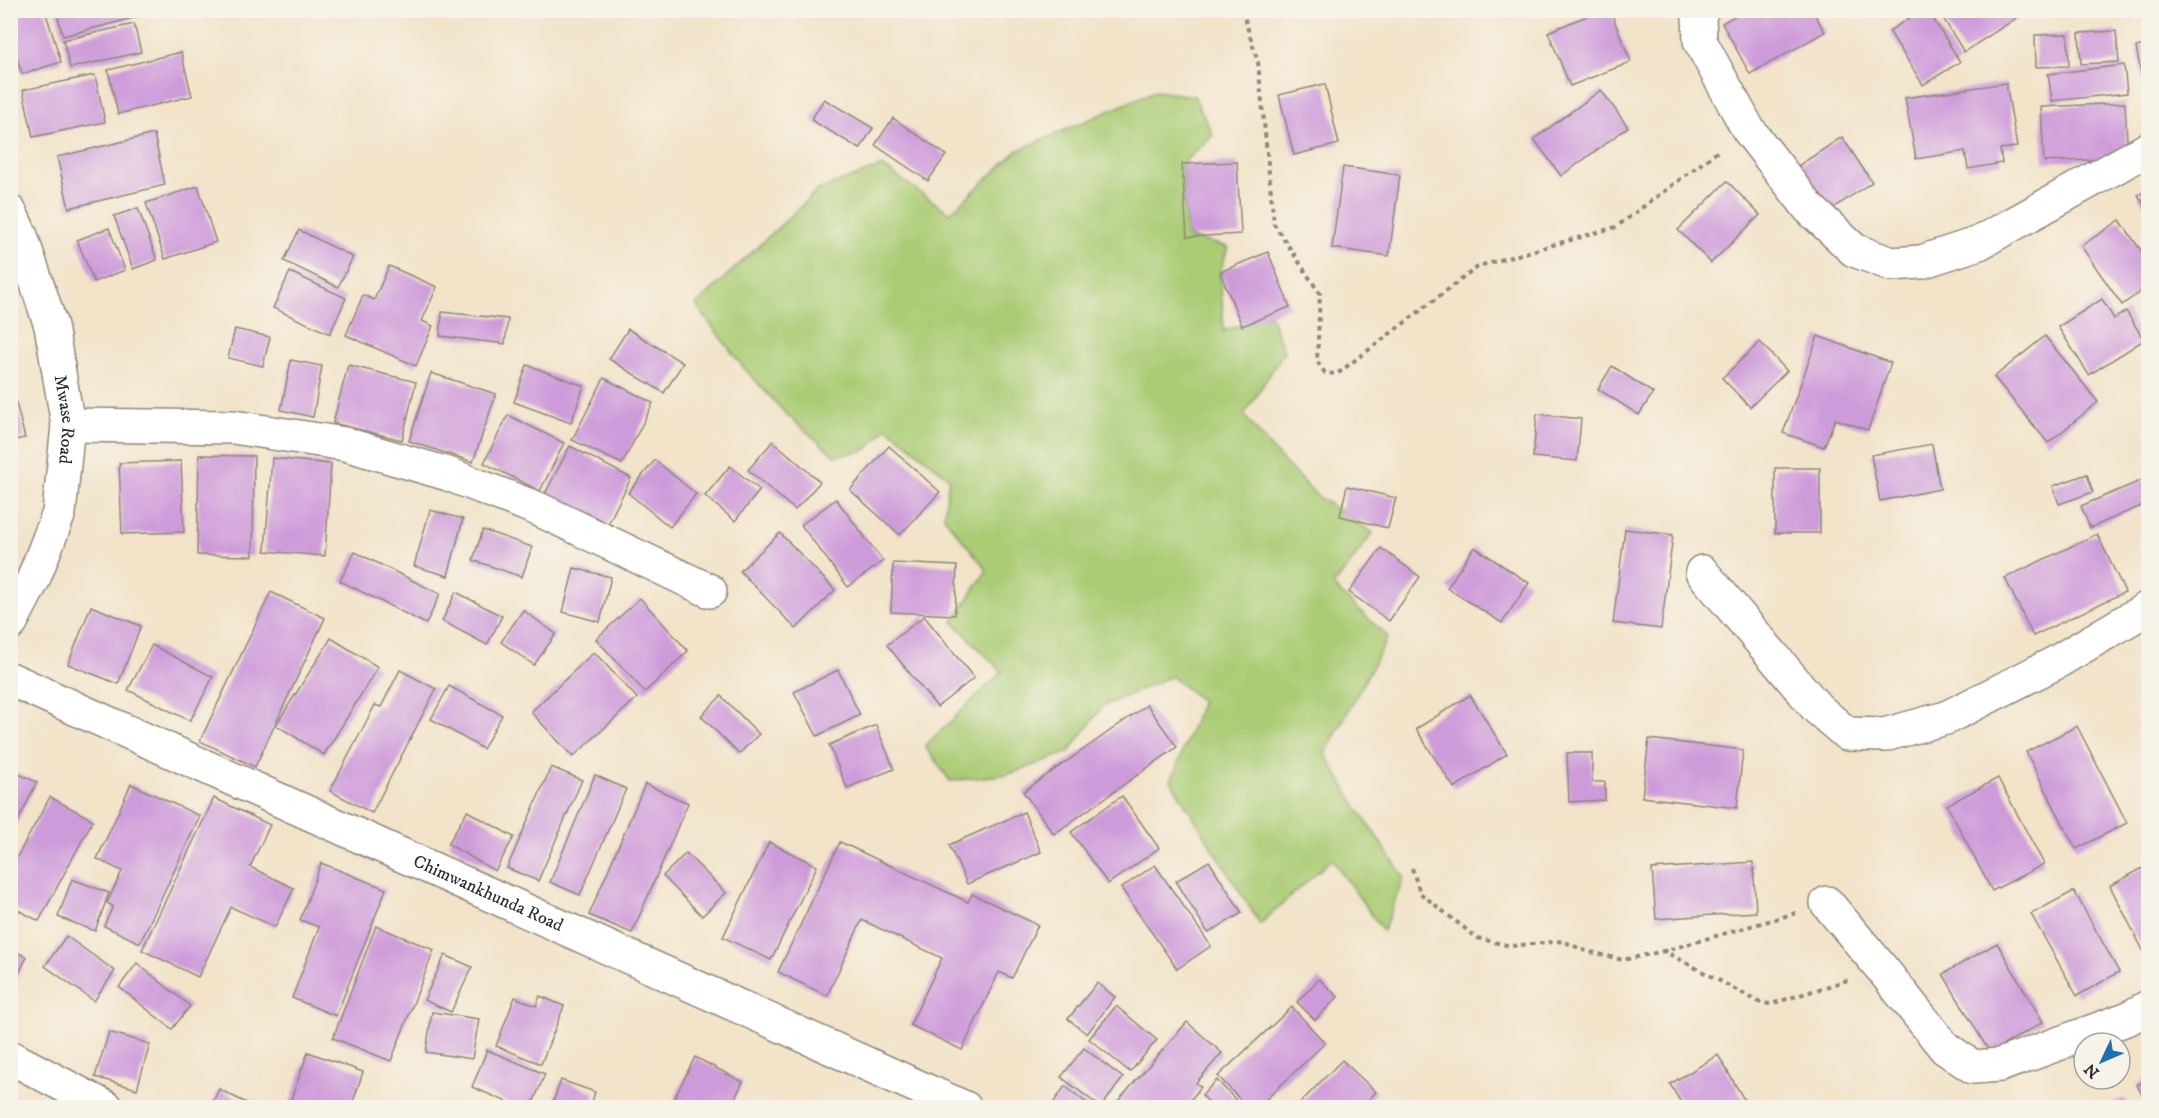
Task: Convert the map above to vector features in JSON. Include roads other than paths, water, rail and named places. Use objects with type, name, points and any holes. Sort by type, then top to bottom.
[{"type":"street","points":[[1702,10],[1699,16],[1700,41],[1748,129],[1809,208],[1854,250],[1891,264],[1922,262],[1979,243],[2148,149]]},
{"type":"street","name":"Mwase Road","points":[[10,212],[21,236],[51,326],[68,425],[59,513],[33,580],[10,624]]},
{"type":"street","points":[[68,425],[233,427],[345,444],[448,474],[538,509],[710,591]]},
{"type":"street","points":[[1702,572],[1817,708],[1847,734],[1884,735],[1946,718],[2055,663],[2148,608]]},
{"type":"street","name":"Chimwankhunda Road","points":[[10,679],[965,1107]]},
{"type":"street","points":[[1827,903],[1945,1048],[1973,1067],[2000,1065],[2129,1018],[2148,1007]]},
{"type":"street","points":[[10,1057],[107,1107]]}]
